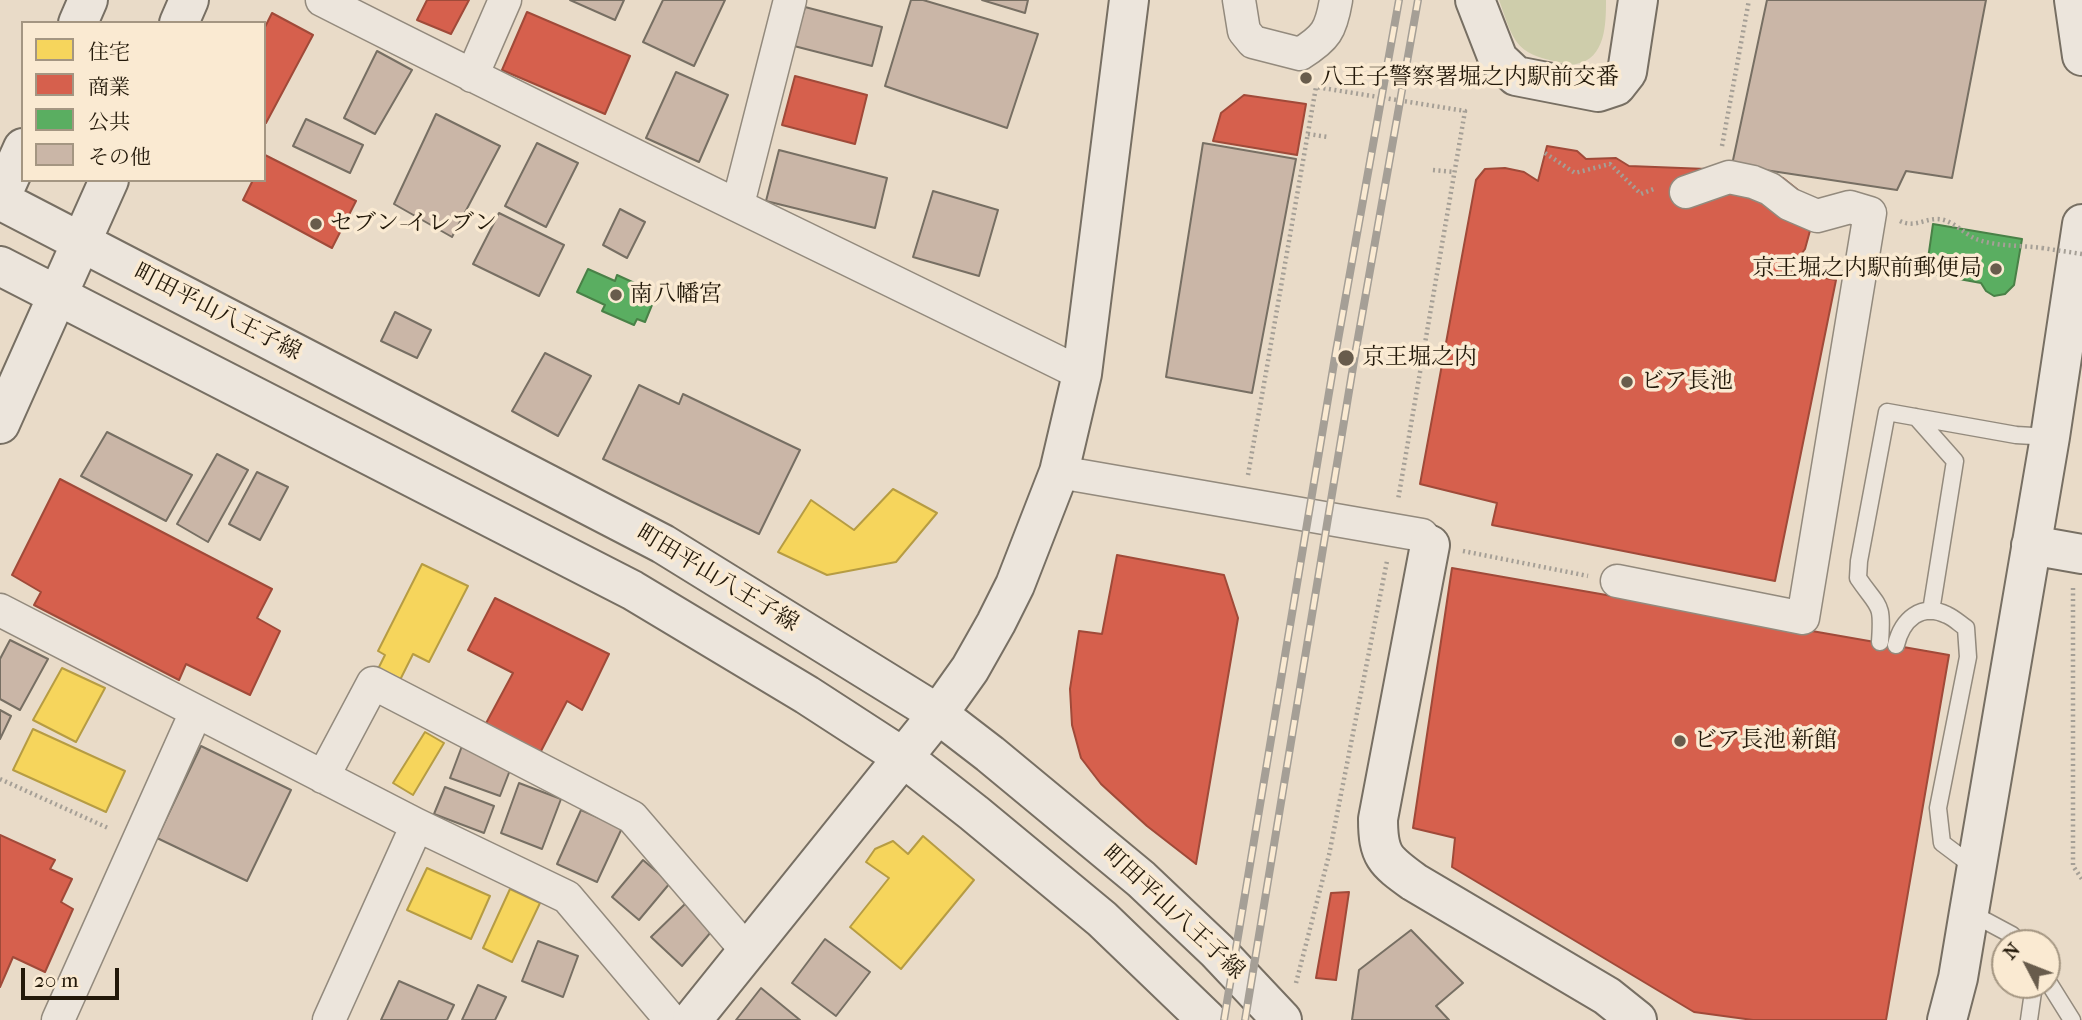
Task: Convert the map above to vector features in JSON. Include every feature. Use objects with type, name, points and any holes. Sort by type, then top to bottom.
[{"type":"main road","points":[[79,21],[88,0]]},
{"type":"main road","points":[[180,21],[190,0]]},
{"type":"main road","points":[[691,1020],[904,758],[970,669],[1001,613],[1041,521],[1059,472],[1082,374],[1129,0]]},
{"type":"main road","points":[[1475,0],[1498,59],[1516,76],[1598,92],[1616,86],[1627,72],[1638,0]]},
{"type":"main road","points":[[0,200],[21,153]]},
{"type":"main road","points":[[0,424],[108,182]]},
{"type":"main road","name":"町田平山八王子線","points":[[0,200],[663,544],[938,714],[1141,879],[1217,951],[1282,1020]]},
{"type":"main road","points":[[1947,1020],[1958,978],[2050,437],[2082,224]]},
{"type":"main road","points":[[0,266],[632,590],[807,695],[904,758],[974,813],[1102,919],[1199,1016]]},
{"type":"main road","points":[[1430,545],[1378,818],[1378,842],[1389,864],[1415,882],[1606,996],[1637,1020]]},
{"type":"main road","points":[[2031,545],[2077,567]]},
{"type":"street","points":[[323,0],[472,76],[1082,374]]},
{"type":"street","points":[[472,76],[505,0]]},
{"type":"street","points":[[738,204],[790,0]]},
{"type":"street","points":[[1239,0],[1244,31],[1253,42],[1300,54],[1319,42],[1328,8]]},
{"type":"street","points":[[1616,581],[1803,618],[1870,213],[1850,208],[1817,216],[1789,204],[1770,189],[1754,182],[1729,177],[1701,186]]},
{"type":"street","points":[[1059,472],[1422,535],[1430,545]]},
{"type":"street","points":[[0,610],[417,825],[567,897],[671,1020]]},
{"type":"street","points":[[323,776],[373,683],[632,817],[748,952]]},
{"type":"street","points":[[58,1020],[196,712]]},
{"type":"street","points":[[329,1020],[417,825]]},
{"type":"lane","points":[[1880,642],[1882,614],[1877,601],[1858,578],[1887,412],[2016,435],[2050,437]]},
{"type":"lane","points":[[1916,417],[1955,461],[1931,611]]},
{"type":"lane","points":[[1896,645],[1904,623],[1917,614],[1931,611],[1945,614],[1966,628],[1968,656],[1938,808],[1942,843],[1976,868]]},
{"type":"lane","points":[[1969,912],[2001,929]]},
{"type":"lane","points":[[2029,1020],[2033,999]]},
{"type":"lane","points":[[2059,999],[2072,1020]]},
{"type":"path","points":[[1545,153],[1575,173],[1610,164],[1641,194],[1664,184],[1701,186],[1749,0]]},
{"type":"path","points":[[1243,503],[1316,86],[1465,111]]},
{"type":"path","points":[[1308,134],[1328,137]]},
{"type":"path","points":[[1433,170],[1454,172]]},
{"type":"path","points":[[1870,213],[1877,212],[1905,224],[1938,219],[1953,224],[1975,239],[2009,246],[2082,254]]},
{"type":"path","points":[[1430,545],[1616,581]]},
{"type":"path","points":[[2077,567],[2073,866],[2082,879]]},
{"type":"path","points":[[0,779],[138,841]]},
{"type":"green space","points":[[1499,0],[1606,0],[1606,19],[1599,48],[1586,61],[1574,64],[1533,55],[1516,41]]},
{"type":"building: 住宅","points":[[893,489],[937,513],[896,562],[827,575],[778,552],[811,500],[854,530]]},
{"type":"building: 住宅","points":[[422,564],[468,586],[429,662],[413,654],[400,680],[378,669],[385,655],[378,651]]},
{"type":"building: 住宅","points":[[62,668],[105,688],[76,742],[33,720]]},
{"type":"building: 住宅","points":[[33,729],[125,771],[106,812],[13,770]]},
{"type":"building: 住宅","points":[[425,732],[444,743],[413,795],[393,783]]},
{"type":"building: 住宅","points":[[923,836],[974,880],[901,969],[850,927],[889,878],[866,862],[875,849],[893,841],[908,854]]},
{"type":"building: 住宅","points":[[427,868],[490,896],[471,939],[407,910]]},
{"type":"building: 住宅","points":[[510,889],[540,903],[512,962],[483,948]]},
{"type":"building: 商業","points":[[427,0],[469,0],[451,34],[417,20]]},
{"type":"building: 商業","points":[[527,12],[630,56],[605,114],[502,70]]},
{"type":"building: 商業","points":[[272,13],[313,35],[266,123],[266,25]]},
{"type":"building: 商業","points":[[795,76],[867,95],[855,144],[782,125]]},
{"type":"building: 商業","points":[[1244,95],[1306,104],[1297,155],[1213,141],[1221,113]]},
{"type":"building: 商業","name":"ビア長池","points":[[1547,146],[1577,151],[1586,159],[1616,158],[1629,166],[1733,170],[1783,178],[1798,190],[1808,207],[1811,227],[1805,249],[1789,271],[1836,280],[1775,581],[1492,525],[1497,503],[1420,484],[1476,180],[1485,169],[1505,168],[1524,172],[1538,181]]},
{"type":"building: 商業","name":"セブン-イレブン","points":[[266,156],[356,201],[332,248],[243,200],[252,182],[266,182]]},
{"type":"building: 商業","points":[[60,479],[272,589],[257,618],[280,631],[250,695],[186,664],[179,680],[34,605],[41,592],[12,575]]},
{"type":"building: 商業","points":[[1117,555],[1224,575],[1238,618],[1196,864],[1147,826],[1101,784],[1081,758],[1072,725],[1070,689],[1079,631],[1102,634]]},
{"type":"building: 商業","name":"ビア長池 新館","points":[[1452,568],[1949,655],[1886,1020],[1753,1020],[1694,1012],[1452,867],[1455,838],[1413,828]]},
{"type":"building: 商業","points":[[495,598],[609,654],[582,710],[567,701],[540,753],[484,727],[513,673],[468,650]]},
{"type":"building: 商業","points":[[0,835],[55,860],[50,869],[72,879],[61,902],[73,909],[45,972],[13,957],[0,987]]},
{"type":"building: 商業","points":[[1349,892],[1336,980],[1316,978],[1331,893]]},
{"type":"building: 公共","points":[[1933,224],[2022,239],[2014,285],[2005,294],[1994,296],[1986,291],[1981,283],[1926,273]]},
{"type":"building: 公共","name":"南八幡宮","points":[[588,269],[615,281],[617,275],[652,291],[648,298],[654,300],[645,322],[637,319],[634,325],[602,311],[605,305],[577,292]]},
{"type":"building: その他","points":[[570,0],[624,0],[615,20]]},
{"type":"building: その他","points":[[663,0],[725,0],[694,66],[643,42]]},
{"type":"building: その他","points":[[911,0],[923,0],[1038,34],[1007,128],[885,86]]},
{"type":"building: その他","points":[[982,0],[1028,0],[1025,13]]},
{"type":"building: その他","points":[[1767,0],[1986,0],[1952,178],[1906,171],[1897,190],[1732,165]]},
{"type":"building: その他","points":[[805,7],[882,27],[872,66],[794,46]]},
{"type":"building: その他","points":[[377,51],[412,70],[375,134],[344,118]]},
{"type":"building: その他","points":[[676,72],[728,95],[699,162],[646,138]]},
{"type":"building: その他","points":[[436,114],[500,146],[452,237],[394,204]]},
{"type":"building: その他","points":[[306,119],[363,145],[350,173],[293,146]]},
{"type":"building: その他","points":[[537,143],[578,163],[546,227],[505,206]]},
{"type":"building: その他","points":[[1203,143],[1296,159],[1252,393],[1166,377]]},
{"type":"building: その他","points":[[779,150],[887,178],[875,228],[766,201]]},
{"type":"building: その他","points":[[933,191],[998,210],[979,276],[913,257]]},
{"type":"building: その他","points":[[620,209],[645,222],[627,258],[603,245]]},
{"type":"building: その他","points":[[499,213],[564,245],[539,296],[473,264]]},
{"type":"building: その他","points":[[395,312],[431,330],[417,358],[381,341]]},
{"type":"building: その他","points":[[545,353],[591,376],[558,436],[512,411]]},
{"type":"building: その他","points":[[639,385],[679,404],[683,394],[800,450],[759,534],[603,459]]},
{"type":"building: その他","points":[[107,432],[192,475],[166,521],[81,476]]},
{"type":"building: その他","points":[[217,454],[248,470],[208,542],[177,524]]},
{"type":"building: その他","points":[[257,472],[288,487],[260,540],[229,524]]},
{"type":"building: その他","points":[[10,640],[48,659],[20,710],[0,699],[0,659]]},
{"type":"building: その他","points":[[0,710],[11,716],[0,739]]},
{"type":"building: その他","points":[[201,746],[291,790],[247,881],[157,838]]},
{"type":"building: その他","points":[[462,746],[512,765],[500,796],[450,778]]},
{"type":"building: その他","points":[[519,783],[561,799],[542,849],[501,833]]},
{"type":"building: その他","points":[[445,787],[494,806],[484,833],[434,814]]},
{"type":"building: その他","points":[[581,810],[622,828],[597,882],[557,864]]},
{"type":"building: その他","points":[[643,860],[670,883],[639,920],[612,897]]},
{"type":"building: その他","points":[[686,903],[711,932],[682,966],[651,937]]},
{"type":"building: その他","points":[[1411,930],[1463,983],[1436,1006],[1449,1020],[1352,1020],[1359,970]]},
{"type":"building: その他","points":[[825,939],[870,972],[836,1016],[792,983]]},
{"type":"building: その他","points":[[538,941],[578,956],[563,997],[522,981]]},
{"type":"building: その他","points":[[399,981],[454,1005],[447,1020],[381,1020]]},
{"type":"building: その他","points":[[478,985],[506,997],[495,1020],[462,1020]]},
{"type":"building: その他","points":[[761,988],[800,1020],[736,1020]]},
{"type":"railway","points":[[1224,1020],[1336,351],[1399,0]]},
{"type":"railway","points":[[1245,1020],[1355,355],[1418,0]]},
{"type":"place","name":"八王子警察署堀之内駅前交番","points":[[1306,78]]},
{"type":"place","name":"セブン-イレブン","points":[[316,224]]},
{"type":"place","name":"京王堀之内駅前郵便局","points":[[1996,269]]},
{"type":"place","name":"南八幡宮","points":[[616,295]]},
{"type":"place","name":"京王堀之内","points":[[1346,358]]},
{"type":"place","name":"ビア長池","points":[[1627,382]]},
{"type":"place","name":"ビア長池 新館","points":[[1680,741]]}]
